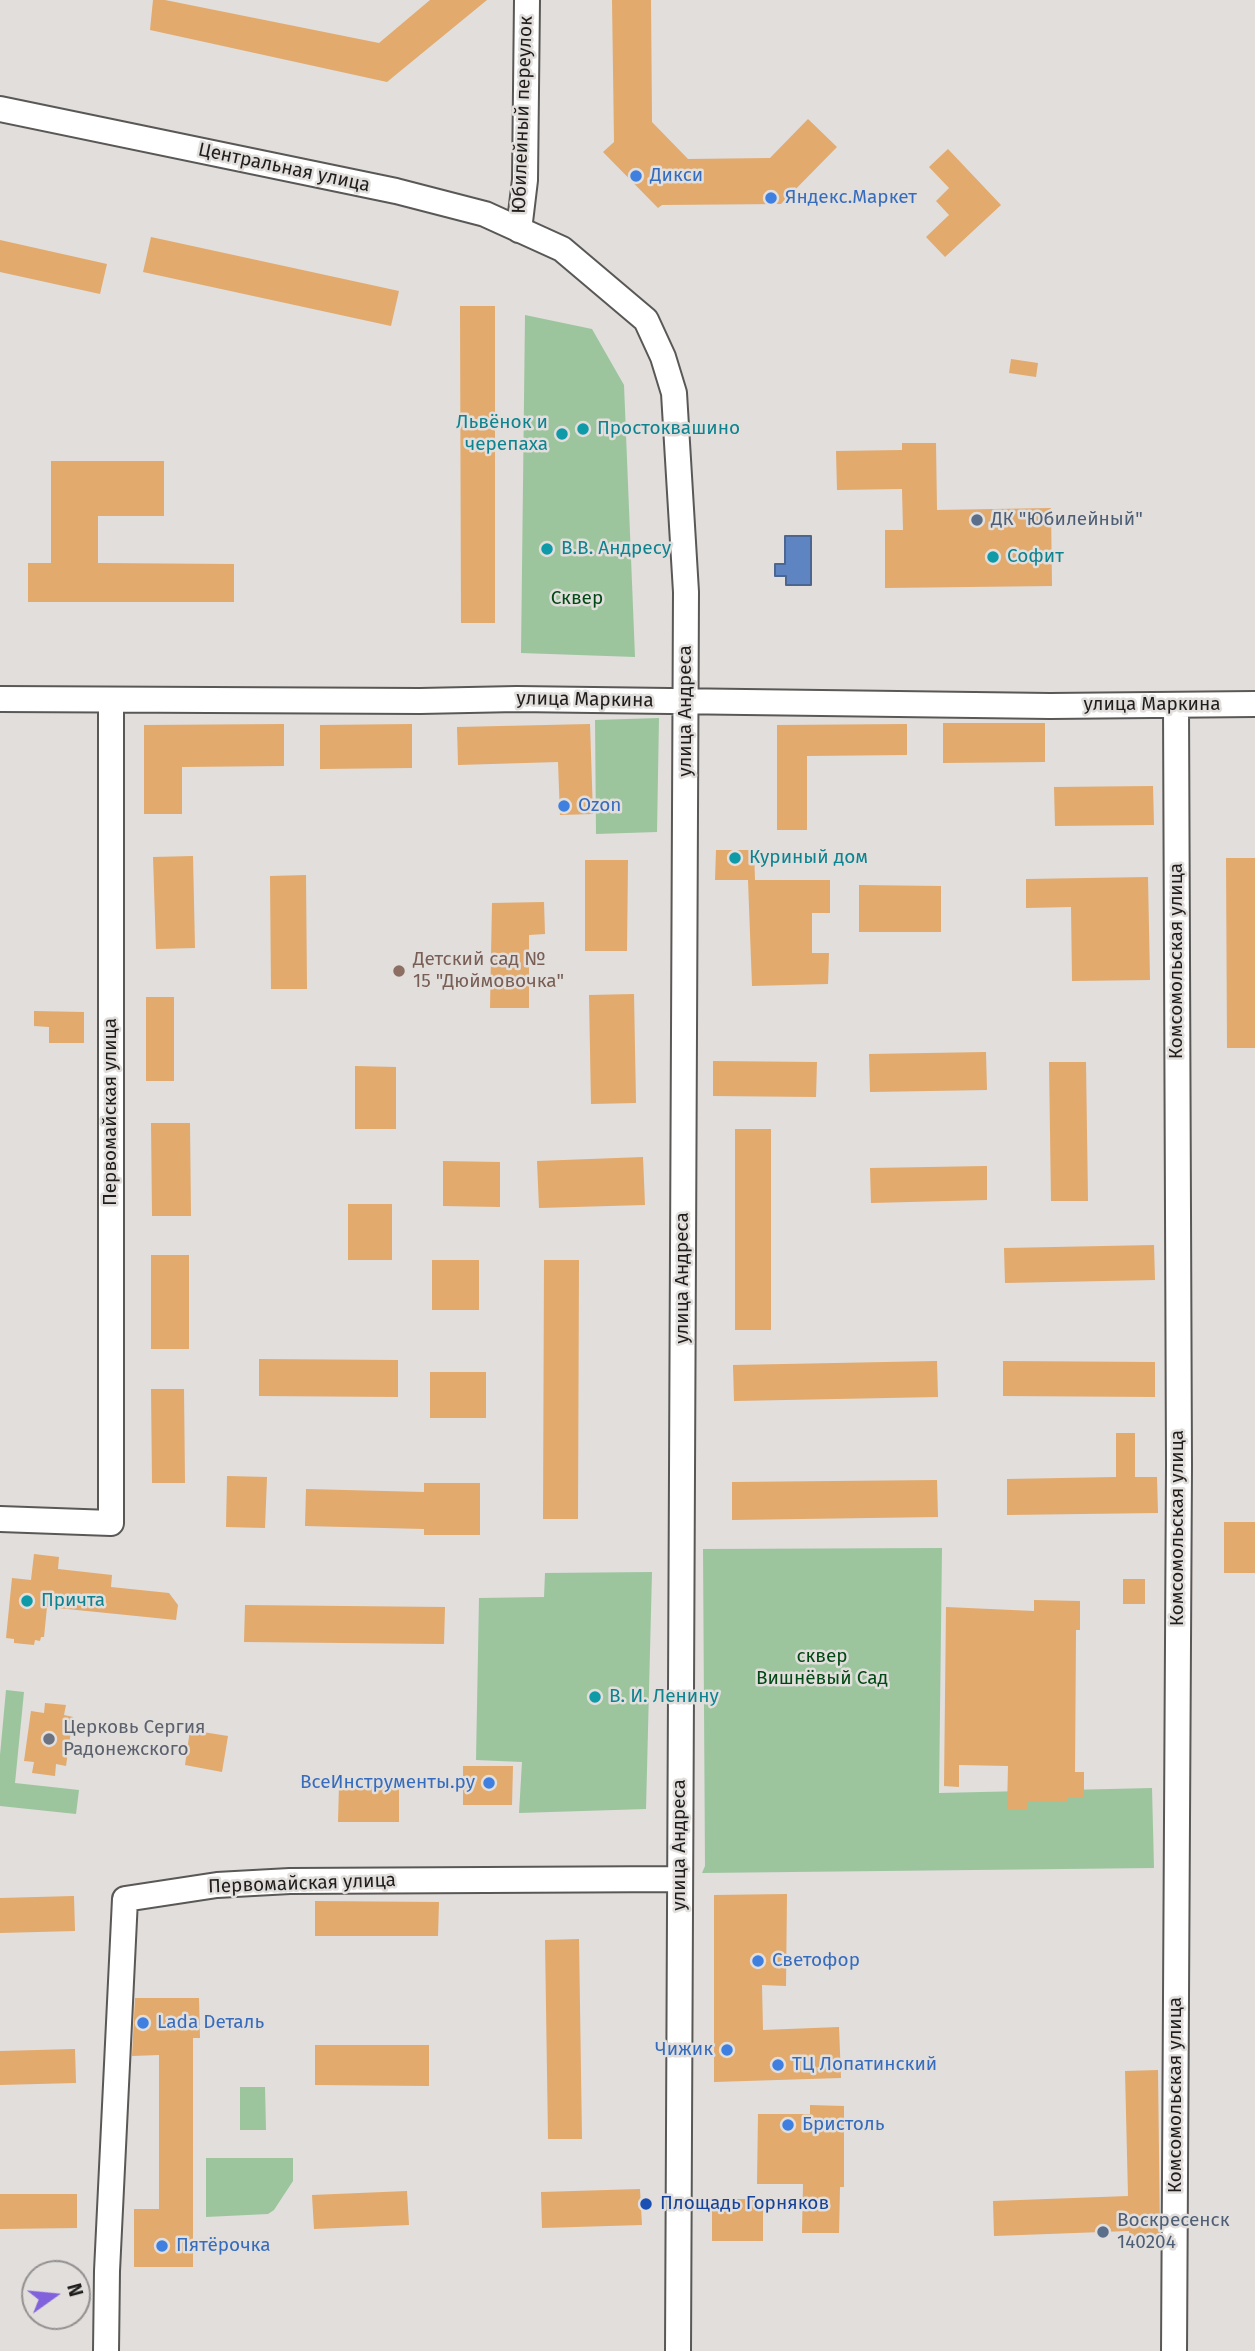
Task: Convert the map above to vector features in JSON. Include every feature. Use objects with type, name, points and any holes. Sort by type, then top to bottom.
[{"type":"street","name":"Юбилейный переулок","points":[[519,230],[525,180],[527,0]]},
{"type":"street","name":"Центральная улица","points":[[0,109],[396,191],[485,214],[562,249]]},
{"type":"street","name":"улица Андреса","points":[[562,249],[646,320],[663,356],[674,393],[686,592],[678,2351]]},
{"type":"street","name":"улица Маркина","points":[[0,699],[1255,704]]},
{"type":"street","name":"Первомайская улица","points":[[0,1519],[111,1523],[111,701]]},
{"type":"street","name":"Комсомольская улица","points":[[1174,2351],[1179,1478],[1176,705]]},
{"type":"street","name":"Первомайская улица","points":[[106,2351],[107,2271],[125,1899],[217,1885],[290,1881],[680,1879]]},
{"type":"green space","name":"Сквер","points":[[525,315],[592,329],[624,385],[635,657],[521,653]]},
{"type":"green space","points":[[659,718],[657,832],[596,834],[595,720]]},
{"type":"green space","name":"сквер Вишнёвый Сад","points":[[942,1548],[939,1793],[1152,1788],[1154,1868],[702,1873],[705,1866],[703,1549]]},
{"type":"green space","points":[[652,1572],[646,1809],[519,1813],[522,1762],[476,1760],[479,1598],[544,1597],[545,1573]]},
{"type":"green space","points":[[6,1690],[24,1692],[15,1783],[79,1790],[76,1814],[0,1806],[0,1755]]},
{"type":"green space","points":[[240,2087],[265,2087],[266,2130],[240,2130]]},
{"type":"green space","points":[[206,2158],[293,2158],[293,2181],[274,2210],[268,2214],[206,2217]]},
{"type":"water","points":[[785,536],[811,536],[811,585],[786,585],[786,576],[775,576],[775,564],[785,564]]},
{"type":"building","points":[[153,0],[165,0],[379,43],[430,0],[487,0],[387,82],[150,30]]},
{"type":"building","points":[[612,0],[651,0],[652,122],[688,159],[770,158],[808,119],[837,147],[781,204],[662,205],[658,208],[603,152],[614,142]]},
{"type":"building","points":[[948,149],[1001,205],[945,257],[926,237],[949,215],[936,201],[949,188],[929,167]]},
{"type":"building","points":[[151,237],[399,291],[391,326],[143,272]]},
{"type":"building","points":[[0,240],[107,264],[100,294],[0,272]]},
{"type":"building","points":[[460,306],[495,306],[495,623],[461,623]]},
{"type":"building","points":[[1011,359],[1038,363],[1036,377],[1009,373]]},
{"type":"building","name":"ДК \"Юбилейный\"","points":[[902,443],[936,443],[937,510],[1051,508],[1052,586],[885,588],[885,530],[903,530],[902,489],[837,490],[836,451],[902,450]]},
{"type":"building","points":[[51,461],[164,461],[164,516],[98,516],[98,563],[234,564],[234,602],[28,602],[28,563],[51,563]]},
{"type":"building","points":[[943,723],[1045,723],[1045,762],[943,763]]},
{"type":"building","points":[[284,724],[284,766],[182,767],[182,814],[144,814],[144,725]]},
{"type":"building","points":[[412,724],[412,768],[320,769],[320,725]]},
{"type":"building","points":[[590,724],[593,814],[560,815],[558,762],[458,765],[457,727]]},
{"type":"building","points":[[907,724],[907,755],[807,756],[807,830],[777,830],[777,725]]},
{"type":"building","points":[[1153,786],[1154,825],[1055,826],[1054,787]]},
{"type":"building","points":[[716,850],[754,850],[755,880],[830,880],[830,913],[812,913],[812,953],[829,953],[828,984],[752,986],[748,880],[715,880]]},
{"type":"building","points":[[193,856],[195,948],[156,949],[153,857]]},
{"type":"building","points":[[1226,858],[1255,858],[1255,1048],[1227,1048]]},
{"type":"building","points":[[585,860],[628,860],[627,951],[585,951]]},
{"type":"building","points":[[306,875],[307,989],[271,989],[270,876]]},
{"type":"building","points":[[1148,877],[1150,980],[1072,981],[1071,907],[1026,908],[1026,879]]},
{"type":"building","points":[[859,885],[941,886],[941,932],[859,932]]},
{"type":"building","points":[[544,902],[545,934],[529,935],[529,1008],[490,1008],[492,903]]},
{"type":"building","points":[[634,994],[636,1103],[591,1104],[589,995]]},
{"type":"building","points":[[146,997],[174,997],[174,1081],[146,1081]]},
{"type":"building","points":[[34,1011],[84,1012],[84,1043],[49,1043],[49,1027],[34,1026]]},
{"type":"building","points":[[986,1052],[987,1090],[870,1092],[869,1054]]},
{"type":"building","points":[[713,1061],[817,1062],[816,1097],[713,1096]]},
{"type":"building","points":[[1049,1062],[1086,1062],[1088,1201],[1051,1201]]},
{"type":"building","points":[[355,1066],[396,1067],[396,1129],[355,1129]]},
{"type":"building","points":[[151,1123],[190,1123],[191,1216],[152,1216]]},
{"type":"building","points":[[735,1129],[771,1129],[771,1330],[735,1330]]},
{"type":"building","points":[[643,1157],[645,1205],[539,1208],[537,1161]]},
{"type":"building","points":[[443,1161],[500,1162],[500,1207],[443,1206]]},
{"type":"building","points":[[987,1166],[987,1200],[871,1203],[870,1168]]},
{"type":"building","points":[[348,1204],[392,1204],[392,1260],[348,1260]]},
{"type":"building","points":[[1154,1245],[1155,1280],[1005,1283],[1004,1248]]},
{"type":"building","points":[[151,1255],[189,1255],[189,1349],[151,1349]]},
{"type":"building","points":[[432,1260],[479,1260],[479,1310],[432,1310]]},
{"type":"building","points":[[544,1260],[579,1260],[578,1519],[543,1519]]},
{"type":"building","points":[[259,1359],[398,1360],[398,1397],[259,1396]]},
{"type":"building","points":[[937,1361],[938,1397],[734,1401],[733,1365]]},
{"type":"building","points":[[1003,1361],[1155,1362],[1155,1397],[1003,1396]]},
{"type":"building","points":[[430,1372],[486,1372],[486,1418],[430,1418]]},
{"type":"building","points":[[151,1389],[184,1389],[185,1483],[152,1483]]},
{"type":"building","points":[[1116,1433],[1135,1433],[1135,1477],[1157,1477],[1158,1513],[1007,1515],[1007,1479],[1116,1477]]},
{"type":"building","points":[[227,1476],[267,1477],[265,1528],[226,1527]]},
{"type":"building","points":[[937,1480],[938,1517],[732,1520],[732,1482]]},
{"type":"building","points":[[424,1483],[480,1483],[480,1535],[424,1535],[424,1529],[305,1526],[306,1489],[424,1492]]},
{"type":"building","points":[[1224,1522],[1255,1522],[1255,1573],[1224,1573]]},
{"type":"building","points":[[34,1554],[59,1557],[58,1569],[112,1575],[111,1587],[169,1593],[178,1605],[176,1620],[47,1607],[44,1637],[41,1637],[40,1641],[35,1640],[34,1645],[14,1643],[14,1639],[6,1638],[12,1578],[31,1580]]},
{"type":"building","points":[[1123,1579],[1145,1579],[1145,1604],[1123,1604]]},
{"type":"building","points":[[1034,1600],[1080,1601],[1080,1630],[1076,1630],[1075,1772],[1084,1772],[1084,1798],[1067,1798],[1067,1801],[1027,1801],[1027,1809],[1007,1809],[1008,1766],[959,1765],[959,1787],[944,1786],[946,1607],[1034,1611]]},
{"type":"building","points":[[245,1605],[445,1607],[444,1644],[244,1642]]},
{"type":"building","name":"Церковь Сергия Радонежского","points":[[45,1703],[66,1705],[64,1715],[73,1717],[66,1766],[56,1764],[55,1776],[32,1773],[34,1762],[24,1761],[31,1711],[44,1713]]},
{"type":"building","points":[[190,1730],[228,1736],[222,1772],[185,1765]]},
{"type":"building","points":[[463,1766],[513,1766],[512,1805],[463,1805]]},
{"type":"building","points":[[339,1786],[399,1786],[399,1822],[338,1822]]},
{"type":"building","points":[[787,1894],[786,1986],[762,1985],[763,2030],[839,2027],[841,2078],[714,2082],[714,1895]]},
{"type":"building","points":[[74,1896],[75,1931],[0,1933],[0,1898]]},
{"type":"building","points":[[315,1901],[439,1902],[438,1936],[315,1936]]},
{"type":"building","points":[[579,1939],[582,2139],[548,2139],[545,1940]]},
{"type":"building","points":[[135,1998],[199,1998],[200,2038],[193,2038],[193,2267],[134,2267],[134,2209],[159,2209],[159,2055],[132,2056]]},
{"type":"building","points":[[315,2045],[429,2045],[429,2086],[315,2085]]},
{"type":"building","points":[[75,2049],[76,2083],[0,2085],[0,2051]]},
{"type":"building","points":[[1158,2070],[1160,2235],[1129,2236],[1129,2231],[994,2236],[993,2201],[1128,2196],[1125,2071]]},
{"type":"building","points":[[810,2105],[844,2106],[844,2187],[840,2187],[839,2233],[802,2233],[803,2184],[757,2184],[758,2114],[810,2114]]},
{"type":"building","points":[[640,2189],[642,2225],[542,2228],[541,2192]]},
{"type":"building","points":[[407,2191],[409,2225],[314,2229],[312,2195]]},
{"type":"building","points":[[0,2194],[77,2194],[77,2228],[0,2229]]},
{"type":"building","points":[[712,2199],[763,2199],[763,2241],[712,2241]]},
{"type":"place","name":"Дикси","points":[[636,176]]},
{"type":"place","name":"Яндекс.Маркет","points":[[771,198]]},
{"type":"place","name":"Простоквашино","points":[[583,429]]},
{"type":"place","name":"Львёнок и черепаха","points":[[562,434]]},
{"type":"place","name":"ДК \"Юбилейный\"","points":[[977,520]]},
{"type":"place","name":"В.В. Андресу","points":[[547,549]]},
{"type":"place","name":"Софит","points":[[993,557]]},
{"type":"place","name":"Ozon","points":[[564,806]]},
{"type":"place","name":"Куриный дом","points":[[735,858]]},
{"type":"place","name":"Детский сад № 15 \"Дюймовочка\"","points":[[399,971]]},
{"type":"place","name":"Причта","points":[[27,1601]]},
{"type":"place","name":"В. И. Ленину","points":[[595,1697]]},
{"type":"place","name":"Церковь Сергия Радонежского","points":[[49,1739]]},
{"type":"place","name":"ВсеИнструменты.ру","points":[[489,1783]]},
{"type":"place","name":"Светофор","points":[[758,1961]]},
{"type":"place","name":"Lada Dеталь","points":[[143,2023]]},
{"type":"place","name":"Чижик","points":[[727,2050]]},
{"type":"place","name":"ТЦ Лопатинский","points":[[778,2065]]},
{"type":"place","name":"Бристоль","points":[[788,2125]]},
{"type":"place","name":"Площадь Горняков","points":[[646,2204]]},
{"type":"place","name":"Воскресенск 140204","points":[[1103,2232]]},
{"type":"place","name":"Пятёрочка","points":[[162,2246]]}]
